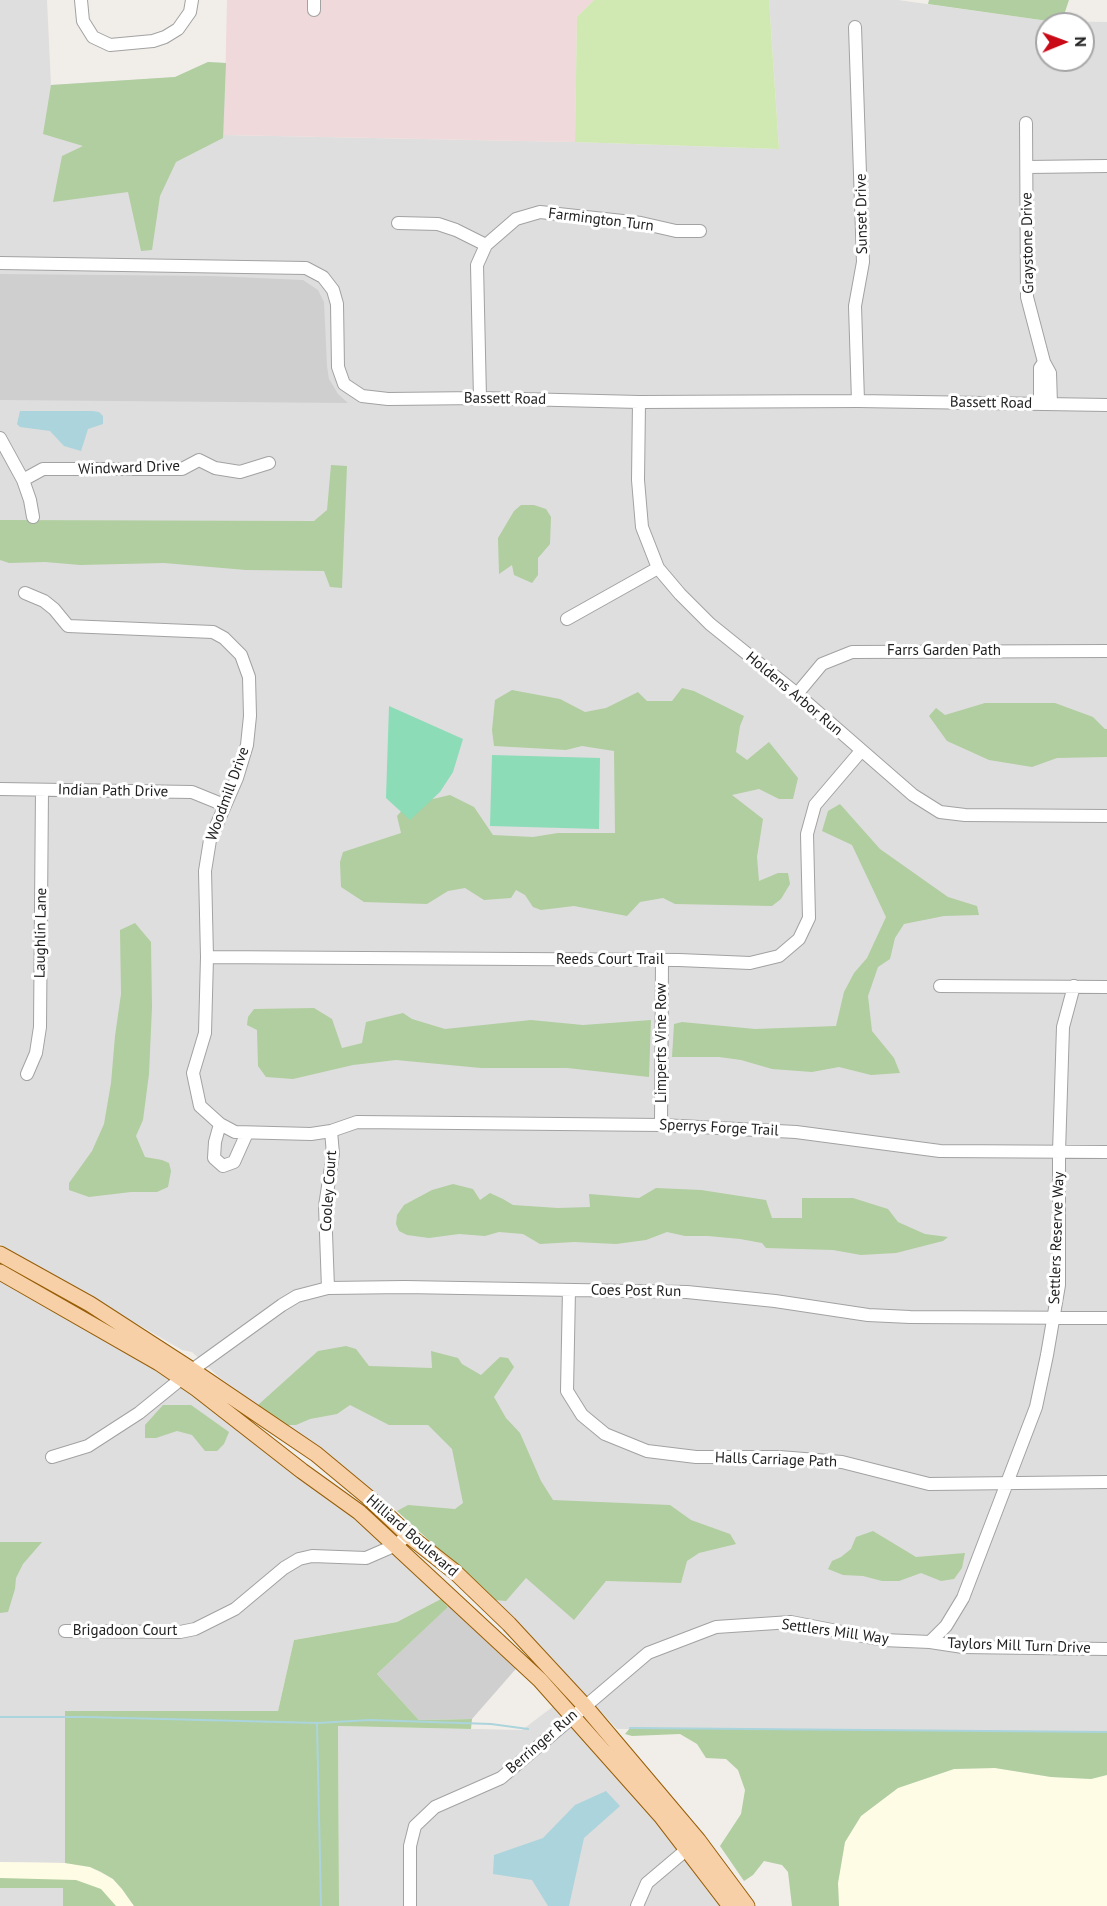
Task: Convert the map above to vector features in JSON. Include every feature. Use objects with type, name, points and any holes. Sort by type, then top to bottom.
[{"type":"main road","name":"Hilliard Boulevard","points":[[0,1254],[90,1304],[188,1373],[316,1454],[369,1498],[402,1540],[534,1674],[661,1816],[692,1845],[730,1906]]},
{"type":"main road","name":"Hilliard Boulevard","points":[[0,1272],[149,1357],[188,1373],[359,1512],[463,1579],[509,1624],[584,1705],[692,1845],[747,1906]]},
{"type":"street","points":[[81,0],[83,21],[93,37],[110,45],[153,41],[165,37],[178,29],[190,12],[192,0]]},
{"type":"street","name":"Sunset Drive","points":[[855,27],[863,262],[855,306],[858,401]]},
{"type":"street","name":"Graystone Drive","points":[[1026,123],[1027,297],[1044,362],[1040,368],[1045,404]]},
{"type":"street","points":[[1027,167],[1107,166]]},
{"type":"street","name":"Farmington Turn","points":[[486,245],[516,219],[540,212],[641,223],[676,231],[700,231]]},
{"type":"street","points":[[398,223],[438,224],[486,245],[477,266],[480,398]]},
{"type":"street","name":"Bassett Road","points":[[0,263],[306,268],[322,277],[333,290],[337,304],[338,367],[344,384],[362,396],[388,399],[480,398],[639,402],[858,401],[1107,405]]},
{"type":"street","name":"Holdens Arbor Run","points":[[639,402],[638,480],[642,527],[658,568],[710,624],[797,694],[913,795],[940,812],[965,815],[1107,816]]},
{"type":"street","points":[[0,438],[22,480],[30,500],[33,517]]},
{"type":"street","name":"Windward Drive","points":[[22,480],[43,469],[182,469],[198,460],[215,468],[240,472],[269,463]]},
{"type":"street","points":[[567,619],[658,568]]},
{"type":"street","name":"Woodmill Drive","points":[[25,593],[44,601],[68,626],[137,627],[213,632],[224,638],[241,655],[249,677],[250,716],[247,745],[237,778],[210,840],[205,871],[207,957],[204,1033],[193,1073],[200,1106],[220,1124]]},
{"type":"street","name":"Farrs Garden Path","points":[[797,694],[822,664],[852,652],[1107,651]]},
{"type":"street","name":"Reeds Court Trail","points":[[207,957],[750,963],[779,956],[799,939],[808,918],[807,834],[815,805],[861,751]]},
{"type":"street","name":"Indian Path Drive","points":[[0,789],[192,792],[224,805]]},
{"type":"street","name":"Laughlin Lane","points":[[27,1074],[36,1053],[40,1027],[42,790]]},
{"type":"street","name":"Limperts Vine Row","points":[[661,1125],[662,961]]},
{"type":"street","points":[[940,986],[1107,987]]},
{"type":"street","name":"Settlers Reserve Way","points":[[930,1642],[946,1626],[963,1598],[1035,1407],[1059,1285],[1059,1152],[1063,1027],[1074,986]]},
{"type":"street","name":"Sperrys Forge Trail","points":[[220,1124],[235,1132],[311,1134],[331,1131],[357,1122],[661,1125],[796,1132],[940,1151],[1107,1152]]},
{"type":"street","points":[[220,1124],[214,1158],[223,1166],[234,1162],[247,1133]]},
{"type":"street","name":"Cooley Court","points":[[328,1288],[325,1206],[333,1154],[331,1131]]},
{"type":"street","name":"Coes Post Run","points":[[52,1457],[88,1446],[139,1413],[188,1373],[297,1296],[328,1288],[405,1287],[687,1292],[775,1301],[868,1315],[1107,1318]]},
{"type":"street","name":"Halls Carriage Path","points":[[569,1290],[567,1391],[582,1415],[605,1434],[647,1450],[696,1457],[779,1457],[842,1462],[929,1484],[1107,1482]]},
{"type":"street","name":"Brigadoon Court","points":[[65,1630],[180,1632],[195,1629],[235,1609],[284,1568],[299,1559],[312,1556],[366,1558],[402,1540]]},
{"type":"street","name":"Settlers Mill Way","points":[[584,1705],[648,1653],[716,1627],[791,1622],[883,1640],[930,1642]]},
{"type":"street","name":"Taylors Mill Turn Drive","points":[[930,1642],[963,1647],[1107,1649]]},
{"type":"street","name":"Berringer Run","points":[[410,1906],[410,1846],[415,1826],[437,1804],[501,1778],[584,1705]]},
{"type":"street","points":[[637,1906],[647,1883],[692,1845]]},
{"type":"shaded area","points":[[0,0],[47,0],[51,85],[175,77],[208,62],[226,63],[225,135],[575,142],[779,149],[769,0],[898,0],[1035,19],[1035,72],[1095,72],[1095,22],[1107,22],[1107,1732],[617,1729],[538,1643],[453,1560],[397,1511],[309,1441],[220,1378],[192,1352],[182,1350],[0,1244]]},
{"type":"shaded area","points":[[227,0],[594,0],[577,17],[575,142],[224,135]]},
{"type":"shaded area","points":[[0,274],[212,276],[303,280],[318,290],[324,302],[329,379],[338,394],[348,403],[0,400]]},
{"type":"shaded area","points":[[0,1272],[197,1389],[449,1595],[397,1622],[294,1640],[278,1711],[65,1711],[65,1863],[0,1862]]},
{"type":"shaded area","points":[[455,1600],[521,1663],[472,1719],[419,1720],[377,1674]]},
{"type":"shaded area","points":[[559,1702],[730,1906],[339,1906],[338,1726],[522,1730]]},
{"type":"shaded area","points":[[995,1768],[1051,1777],[1091,1779],[1107,1775],[1107,1906],[839,1906],[838,1883],[845,1842],[861,1816],[898,1788],[954,1769]]},
{"type":"shaded area","points":[[0,1862],[65,1863],[90,1867],[113,1879],[134,1906],[63,1906],[63,1888],[0,1888]]},
{"type":"shaded area","points":[[0,1888],[63,1888],[63,1906],[0,1906]]},
{"type":"green space","points":[[594,0],[769,0],[779,149],[575,142],[577,17]]},
{"type":"green space","points":[[929,0],[1069,0],[1065,12],[1035,12],[1035,19],[928,4]]},
{"type":"green space","points":[[208,62],[226,63],[223,138],[176,162],[160,196],[152,250],[141,251],[128,192],[53,202],[62,156],[83,146],[43,134],[51,85],[175,77]]},
{"type":"green space","points":[[331,465],[347,466],[342,588],[330,587],[324,571],[246,570],[164,563],[80,565],[45,562],[9,563],[0,560],[0,520],[314,521],[327,510]]},
{"type":"green space","points":[[521,505],[534,505],[546,509],[551,517],[550,544],[538,558],[538,575],[532,583],[514,575],[512,565],[499,574],[498,538],[514,511]]},
{"type":"green space","points":[[682,688],[694,691],[744,716],[736,752],[747,760],[769,742],[798,778],[793,799],[779,799],[759,789],[732,795],[763,819],[757,857],[759,881],[778,873],[788,873],[790,884],[781,899],[772,906],[675,904],[663,898],[640,902],[627,916],[574,906],[541,910],[533,907],[525,895],[516,890],[511,898],[484,900],[465,888],[448,891],[427,904],[364,902],[341,887],[340,862],[343,852],[401,833],[397,816],[407,805],[450,795],[474,807],[493,835],[533,837],[558,833],[615,833],[614,751],[582,746],[566,750],[494,746],[492,730],[495,700],[512,690],[560,699],[585,712],[606,708],[638,692],[647,701],[672,701]]},
{"type":"green space","points":[[985,703],[1055,703],[1093,717],[1107,729],[1107,757],[1057,758],[1032,767],[989,760],[947,741],[929,716],[936,708],[945,715]]},
{"type":"green space","points":[[389,706],[463,739],[453,772],[440,792],[410,820],[386,798]]},
{"type":"green space","points":[[492,755],[600,758],[599,829],[490,826]]},
{"type":"green space","points":[[840,804],[880,849],[948,897],[977,906],[979,915],[944,916],[904,924],[895,938],[890,959],[878,967],[868,996],[872,1031],[894,1058],[900,1073],[871,1075],[839,1067],[812,1072],[772,1069],[741,1060],[719,1057],[672,1057],[674,1024],[682,1022],[755,1029],[836,1026],[844,992],[854,973],[867,958],[886,917],[852,845],[822,831],[828,811]]},
{"type":"green space","points":[[135,923],[151,942],[152,1007],[149,1074],[143,1120],[136,1136],[145,1157],[169,1163],[171,1171],[168,1187],[157,1192],[131,1192],[89,1197],[69,1190],[69,1183],[92,1151],[104,1124],[121,994],[120,930]]},
{"type":"green space","points":[[314,1008],[332,1019],[342,1048],[362,1043],[366,1022],[403,1013],[412,1019],[445,1029],[531,1020],[583,1025],[651,1020],[649,1077],[567,1068],[481,1068],[396,1060],[353,1065],[293,1079],[266,1077],[258,1066],[257,1030],[247,1025],[248,1017],[254,1009]]},
{"type":"green space","points":[[453,1184],[473,1189],[480,1200],[490,1193],[513,1205],[558,1208],[590,1207],[589,1194],[639,1198],[656,1188],[701,1190],[766,1200],[772,1218],[802,1218],[802,1198],[853,1198],[888,1209],[898,1222],[925,1234],[948,1237],[943,1241],[896,1253],[861,1255],[833,1250],[766,1248],[762,1243],[740,1239],[685,1236],[667,1232],[646,1240],[616,1244],[574,1242],[540,1244],[523,1234],[499,1232],[485,1236],[459,1234],[429,1238],[407,1235],[399,1231],[396,1224],[397,1215],[404,1205],[432,1190]]},
{"type":"green space","points":[[346,1346],[356,1349],[369,1366],[432,1368],[431,1351],[458,1358],[462,1364],[481,1375],[500,1357],[508,1358],[514,1367],[494,1397],[506,1418],[520,1433],[541,1481],[553,1500],[670,1505],[691,1520],[730,1534],[736,1544],[699,1553],[687,1561],[681,1583],[606,1581],[574,1620],[526,1578],[506,1601],[494,1600],[397,1511],[408,1505],[455,1509],[463,1503],[452,1449],[428,1425],[389,1425],[350,1405],[337,1414],[310,1419],[296,1425],[287,1425],[258,1405],[318,1351]]},
{"type":"green space","points":[[163,1405],[191,1405],[229,1432],[224,1444],[217,1451],[205,1451],[192,1435],[177,1431],[156,1438],[145,1438],[145,1425]]},
{"type":"green space","points":[[873,1531],[916,1557],[965,1553],[962,1568],[954,1579],[941,1581],[921,1573],[899,1581],[882,1581],[863,1576],[843,1575],[828,1569],[832,1561],[851,1549],[856,1537]]},
{"type":"green space","points":[[0,1542],[42,1542],[23,1564],[16,1578],[8,1612],[0,1613]]},
{"type":"green space","points":[[441,1599],[448,1607],[377,1674],[419,1720],[472,1719],[471,1729],[338,1726],[339,1906],[134,1906],[113,1879],[90,1867],[65,1863],[65,1711],[278,1711],[294,1640],[397,1622]]},
{"type":"green space","points":[[630,1728],[1107,1732],[1107,1775],[1091,1779],[1051,1777],[995,1768],[954,1769],[898,1788],[861,1816],[845,1842],[838,1883],[839,1906],[792,1906],[788,1872],[782,1865],[764,1861],[753,1875],[744,1881],[720,1846],[741,1814],[745,1790],[738,1770],[726,1759],[706,1758],[697,1744],[680,1734],[632,1736],[625,1734]]},
{"type":"green space","points":[[0,1878],[76,1880],[101,1889],[116,1906],[63,1906],[63,1888],[0,1888]]},
{"type":"water","points":[[20,411],[99,412],[103,416],[103,424],[88,429],[81,451],[64,446],[50,431],[20,427],[17,424]]},
{"type":"water","points":[[606,1791],[620,1806],[584,1838],[569,1906],[548,1906],[532,1880],[493,1874],[494,1855],[543,1838],[575,1805]]},
{"type":"waterway","points":[[0,1717],[317,1723],[370,1720],[491,1724],[528,1729]]},
{"type":"waterway","points":[[317,1723],[321,1906]]},
{"type":"waterway","points":[[630,1728],[1107,1732]]}]
